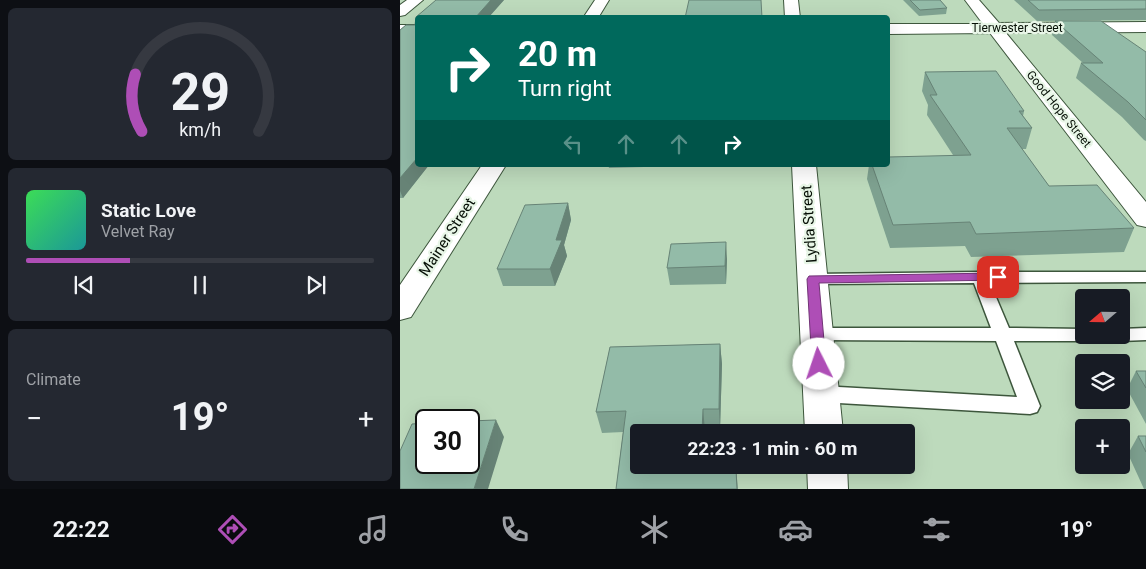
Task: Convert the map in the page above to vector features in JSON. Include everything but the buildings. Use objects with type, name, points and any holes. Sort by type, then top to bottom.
[{"type":"street","points":[[401,11],[416,0]]},
{"type":"street","points":[[592,15],[602,0]]},
{"type":"street","points":[[791,0],[793,15]]},
{"type":"street","name":"Good Hope Street","points":[[972,0],[1146,219]]},
{"type":"street","name":"Tierwester Street","points":[[890,29],[1146,27]]},
{"type":"street","points":[[400,30],[415,30]]},
{"type":"street","name":"Mainer Street","points":[[400,310],[493,167]]},
{"type":"street","name":"Lydia Street","points":[[804,167],[823,424]]},
{"type":"street","points":[[827,474],[828,489]]},
{"type":"lane","points":[[821,394],[1030,406],[980,277]]},
{"type":"lane","points":[[813,279],[1146,277]]},
{"type":"lane","points":[[817,334],[1075,335]]},
{"type":"lane","points":[[1130,335],[1146,334]]},
{"type":"route","points":[[819,364],[813,279],[998,277]]}]
